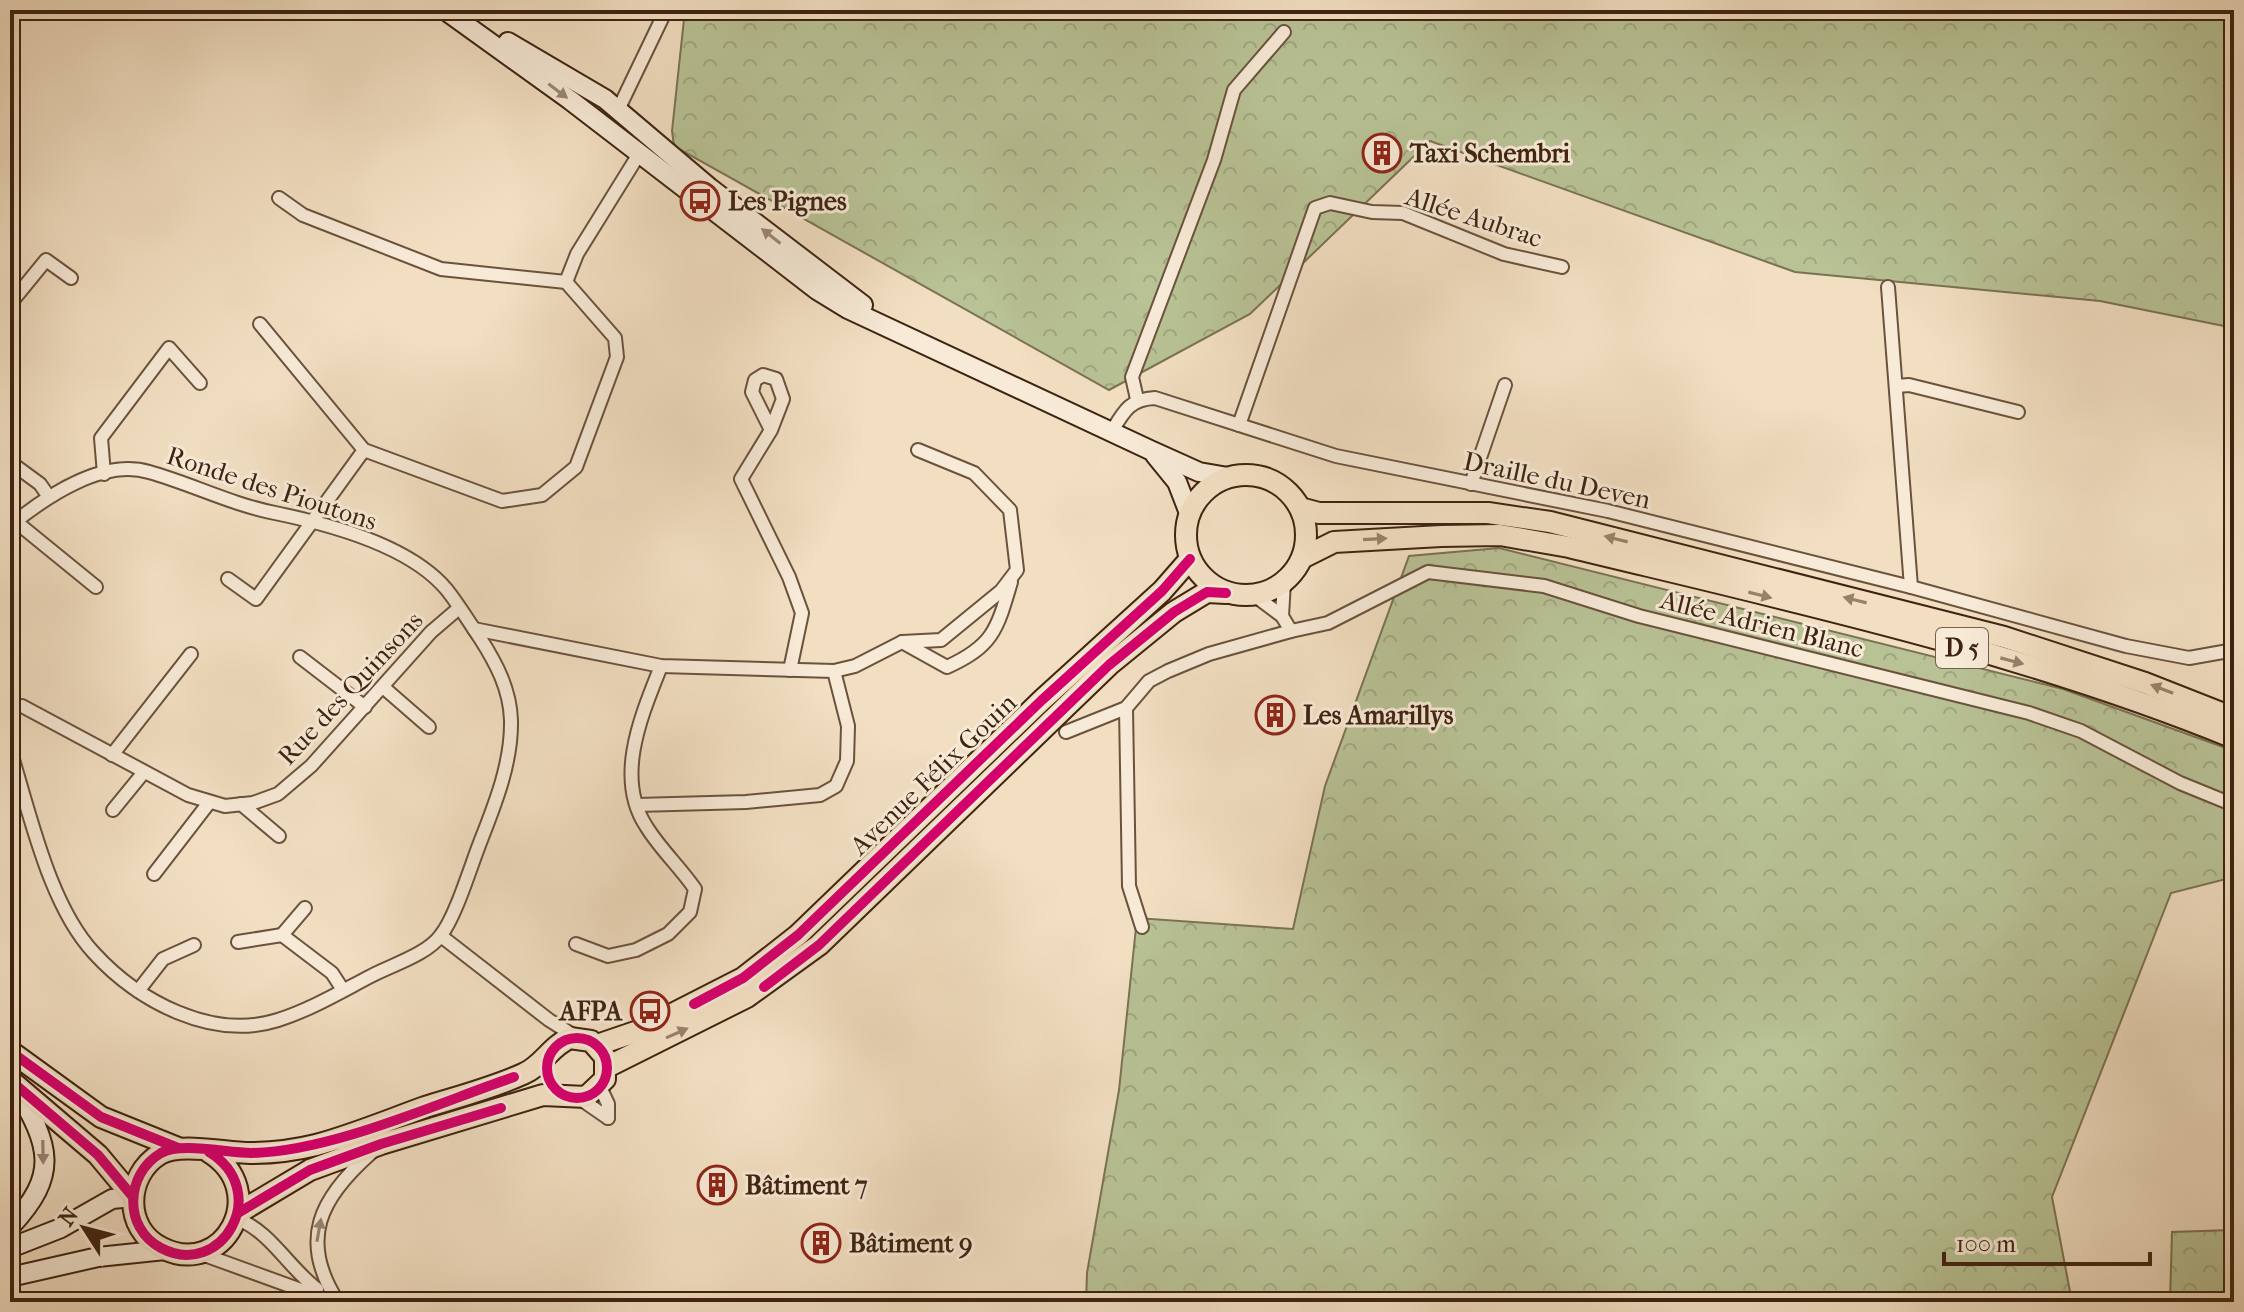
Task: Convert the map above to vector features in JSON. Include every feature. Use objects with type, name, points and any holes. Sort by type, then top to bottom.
[{"type":"main road","points":[[446,12],[515,45],[612,105],[801,259],[901,332]]},
{"type":"main road","points":[[446,12],[590,115],[817,290],[880,326],[901,332],[1199,472],[1269,479],[1292,496],[1300,508],[1306,533],[1302,558],[1284,582],[1254,595],[1226,593],[1205,580],[1190,559],[1185,536],[1189,513],[1205,491],[1228,477]]},
{"type":"main road","points":[[590,115],[594,102],[612,105]]},
{"type":"main road","points":[[641,155],[652,151],[652,138]]},
{"type":"main road","points":[[1150,450],[1177,482],[1189,513]]},
{"type":"main road","name":"D 5","points":[[1300,508],[1319,513],[1488,513],[1550,522],[2004,637],[2145,683],[2234,718]]},
{"type":"main road","name":"D 5","points":[[1302,558],[1334,542],[1441,536],[1500,535],[1569,547],[2032,667],[2124,696],[2234,738]]},
{"type":"main road","name":"Avenue Félix Gouin","points":[[10,1051],[101,1117],[178,1148],[253,1153],[314,1145],[525,1074],[552,1052],[641,1030],[743,978],[798,935],[1042,700],[1162,591],[1190,559]]},
{"type":"main road","name":"Avenue Félix Gouin","points":[[199,1253],[228,1235],[237,1216],[310,1170],[381,1144],[543,1095],[571,1097],[774,980],[819,945],[1109,665],[1174,612],[1207,592],[1226,593]]},
{"type":"main road","points":[[587,1041],[604,1077]]},
{"type":"main road","points":[[552,1052],[550,1082],[571,1097]]},
{"type":"main road","points":[[11,1081],[98,1155],[133,1197]]},
{"type":"main road","points":[[10,1227],[39,1191],[46,1147],[11,1081]]},
{"type":"main road","points":[[165,1250],[143,1232],[133,1210],[133,1197],[137,1180],[147,1165],[160,1154],[178,1148]]},
{"type":"main road","points":[[209,1152],[229,1169],[236,1180],[237,1216]]},
{"type":"main road","points":[[10,1248],[61,1228],[112,1199],[133,1197]]},
{"type":"main road","points":[[10,1277],[98,1257],[165,1250],[182,1255],[199,1253]]},
{"type":"street","points":[[612,105],[666,10]]},
{"type":"street","points":[[1112,431],[1137,399],[1132,377],[1214,160],[1234,90],[1284,32]]},
{"type":"street","points":[[566,282],[577,254],[641,155]]},
{"type":"street","points":[[260,324],[364,450],[502,501],[542,495],[576,467],[617,357],[615,338],[566,282],[441,269],[303,215],[279,198]]},
{"type":"street","name":"Allée Aubrac","points":[[1239,425],[1315,208],[1330,203],[1372,212],[1403,213],[1504,254],[1562,267]]},
{"type":"street","points":[[10,304],[46,260],[71,278]]},
{"type":"street","points":[[1888,287],[1911,587]]},
{"type":"street","points":[[104,474],[101,438],[169,348],[200,383]]},
{"type":"street","points":[[1471,484],[1505,385]]},
{"type":"street","points":[[1897,386],[1909,385],[2018,412]]},
{"type":"street","name":"Draille du Deven","points":[[1137,399],[1155,398],[1336,456],[1608,511],[1911,587],[2126,646],[2189,658],[2234,650]]},
{"type":"street","points":[[771,430],[741,479],[789,577],[802,613],[790,670]]},
{"type":"street","points":[[228,579],[256,599],[364,450]]},
{"type":"street","points":[[902,642],[947,667],[977,654],[1000,622],[1017,570],[1010,510],[974,473],[918,450]]},
{"type":"street","points":[[10,462],[40,484],[49,497]]},
{"type":"street","name":"Ronde des Pioutons","points":[[13,524],[70,483],[104,474],[146,470],[235,505],[314,521],[364,537],[414,564],[445,587],[500,670],[511,718],[507,763],[496,803],[441,936]]},
{"type":"street","points":[[13,524],[96,587]]},
{"type":"street","name":"Allée Adrien Blanc","points":[[1126,708],[1149,681],[1168,671],[1209,654],[1328,623],[1428,572],[1544,586],[1639,616],[2029,713],[2081,731],[2180,783],[2234,805]]},
{"type":"street","points":[[474,629],[661,666],[834,671],[855,666],[902,642],[941,640],[1013,578]]},
{"type":"street","points":[[1282,616],[1284,582]]},
{"type":"street","points":[[1254,595],[1282,616],[1291,631]]},
{"type":"street","name":"Rue des Quinsons","points":[[10,707],[22,706],[208,804],[241,804],[278,794],[311,766],[431,632],[459,608]]},
{"type":"street","points":[[112,755],[191,654]]},
{"type":"street","points":[[300,657],[365,707]]},
{"type":"street","points":[[576,944],[608,956],[636,950],[668,934],[690,912],[695,889],[644,823],[637,805],[631,769],[638,725],[661,666]]},
{"type":"street","points":[[637,805],[820,795],[836,786],[847,761],[848,726],[834,671]]},
{"type":"street","points":[[383,687],[429,727]]},
{"type":"street","points":[[1066,732],[1126,708],[1129,886],[1142,927]]},
{"type":"street","points":[[10,750],[48,870],[75,926],[93,952],[138,991],[177,1012],[216,1023],[243,1026],[278,1020],[343,990],[441,936],[549,1020],[587,1041]]},
{"type":"street","points":[[113,810],[144,772]]},
{"type":"street","points":[[154,874],[208,804]]},
{"type":"street","points":[[241,804],[279,836]]},
{"type":"street","points":[[238,942],[282,935],[305,908]]},
{"type":"street","points":[[282,935],[332,973],[343,990]]},
{"type":"street","points":[[138,991],[163,959],[194,945]]},
{"type":"street","points":[[549,1020],[552,1052]]},
{"type":"street","points":[[571,1097],[608,1118],[604,1077]]},
{"type":"street","points":[[336,1302],[316,1252],[323,1211],[335,1188],[381,1144]]},
{"type":"street","points":[[237,1216],[252,1224],[300,1277],[336,1302]]},
{"type":"street","points":[[199,1253],[336,1302]]},
{"type":"green space","points":[[685,10],[2234,10],[2234,328],[2100,301],[1795,272],[1430,141],[1250,314],[1109,390],[674,146],[672,131]]},
{"type":"green space","points":[[1499,548],[2063,689],[2234,751],[2234,877],[2171,893],[2052,1197],[2072,1302],[1086,1302],[1087,1273],[1119,1090],[1137,918],[1293,929],[1325,786],[1409,556]]},
{"type":"green space","points":[[2234,1203],[2234,1302],[2170,1302],[2172,1232],[2232,1230]]},
{"type":"cycle path","points":[[694,1004],[743,978],[798,935],[1042,700],[1162,591],[1190,559]]},
{"type":"cycle path","points":[[764,987],[819,945],[1109,665],[1174,612],[1207,592],[1226,593]]},
{"type":"cycle path","points":[[577,1038],[589,1040],[598,1047],[605,1056],[607,1068],[605,1080],[598,1089],[589,1096],[577,1098],[565,1096],[556,1089],[549,1080],[547,1068],[549,1056],[556,1047],[565,1040],[577,1038]]},
{"type":"cycle path","points":[[10,1051],[101,1117],[178,1148]]},
{"type":"cycle path","points":[[209,1152],[228,1169],[237,1188],[238,1208],[232,1227],[220,1242],[203,1252],[183,1255],[161,1248],[140,1228],[133,1201],[140,1174],[161,1153],[180,1148],[251,1153],[315,1144],[384,1124],[514,1077]]},
{"type":"cycle path","points":[[10,1080],[98,1155],[133,1197]]},
{"type":"cycle path","points":[[238,1213],[310,1170],[381,1144],[501,1108]]},
{"type":"place","name":"Taxi Schembri","points":[[1382,153]]},
{"type":"place","name":"Les Pignes","points":[[700,201]]},
{"type":"place","name":"Les Amarillys","points":[[1275,715]]},
{"type":"place","name":"AFPA","points":[[650,1011]]},
{"type":"place","name":"Bâtiment 7","points":[[717,1185]]},
{"type":"place","name":"Bâtiment 9","points":[[821,1243]]}]
